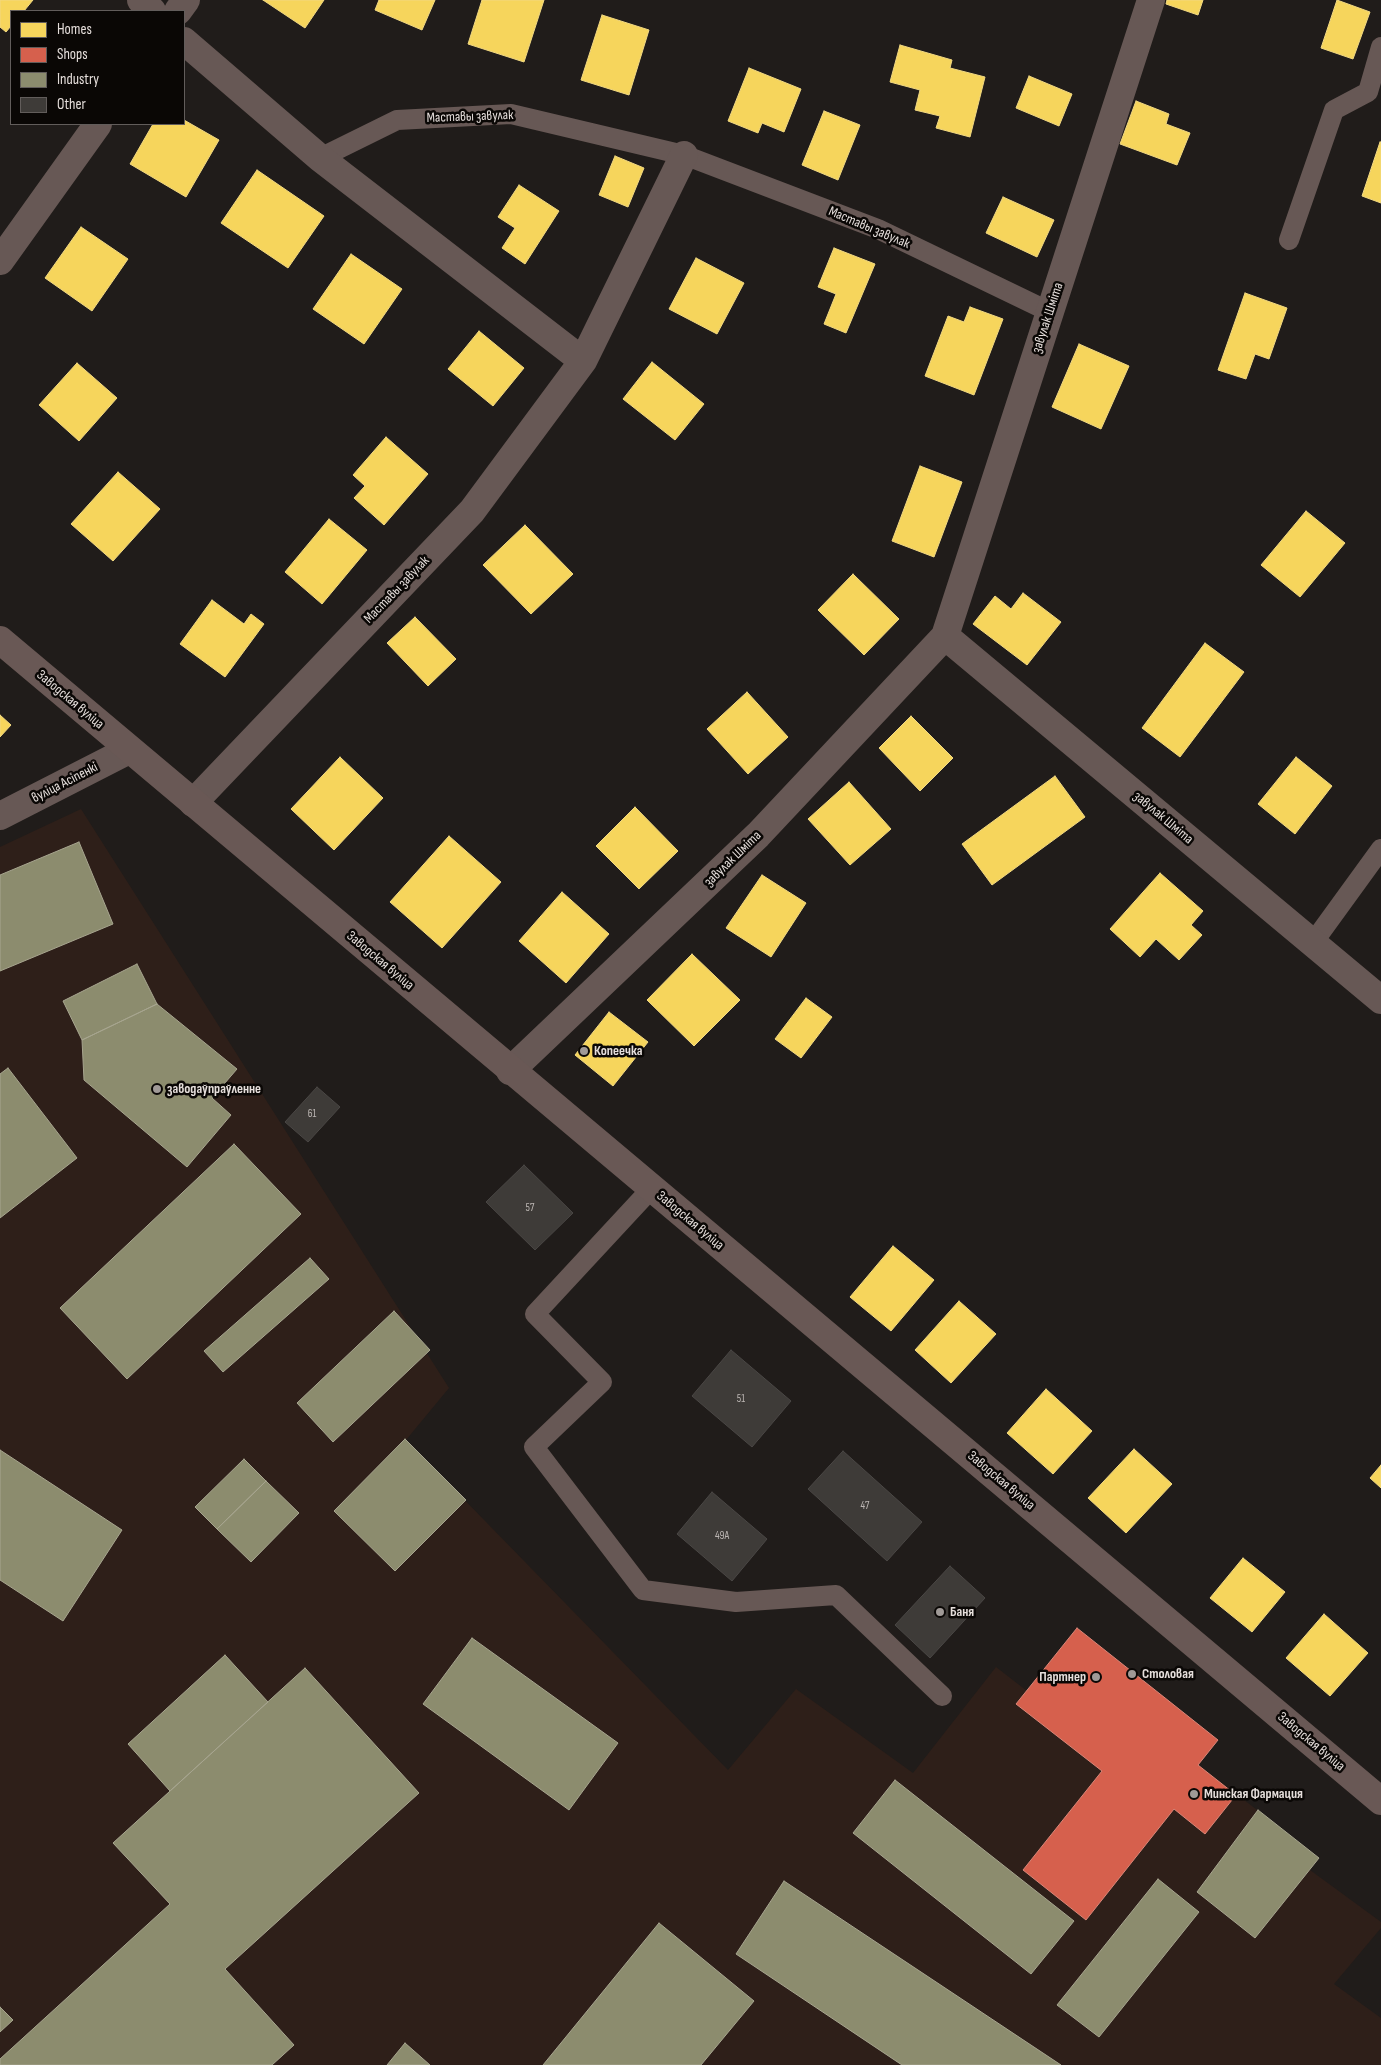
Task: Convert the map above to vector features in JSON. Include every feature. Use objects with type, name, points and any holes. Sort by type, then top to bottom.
[{"type":"main road","name":"Заводская вуліца","points":[[0,640],[510,1071],[1381,1801]]},
{"type":"street","points":[[141,0],[151,10]]},
{"type":"street","name":"завулак Шміта","points":[[510,1071],[758,835],[945,636],[1151,0]]},
{"type":"street","points":[[185,42],[320,158],[583,361]]},
{"type":"street","points":[[0,261],[97,125]]},
{"type":"street","name":"Маставы завулак","points":[[193,803],[472,511],[583,361],[684,155]]},
{"type":"street","name":"завулак Шміта","points":[[945,636],[1381,1000]]},
{"type":"street","name":"вуліца Асіпенкі","points":[[0,816],[129,750]]},
{"type":"lane","points":[[1289,240],[1334,110],[1368,92],[1381,47]]},
{"type":"lane","name":"Маставы завулак","points":[[320,158],[397,120],[510,114],[684,155],[878,230],[1050,312]]},
{"type":"lane","points":[[1312,944],[1381,849]]},
{"type":"lane","points":[[651,1189],[535,1314],[602,1382],[534,1447],[642,1590],[736,1602],[836,1595],[942,1696]]},
{"type":"shaded area","points":[[81,809],[449,1388],[406,1440],[728,1770],[796,1689],[913,1773],[996,1667],[1027,1691],[1077,1628],[1218,1740],[1199,1765],[1319,1858],[1310,1870],[1381,1922],[1381,1928],[1334,1984],[1381,2018],[1381,2065],[0,2065],[0,847]]},
{"type":"building: Homes","points":[[0,0],[33,0],[25,10],[10,10],[10,27],[6,32],[0,27]]},
{"type":"building: Homes","points":[[263,0],[324,0],[305,28]]},
{"type":"building: Homes","points":[[379,0],[435,0],[422,30],[375,10]]},
{"type":"building: Homes","points":[[482,0],[544,0],[524,62],[468,44]]},
{"type":"building: Homes","points":[[1167,0],[1203,0],[1198,15],[1166,4]]},
{"type":"building: Homes","points":[[1337,0],[1370,12],[1353,59],[1321,48]]},
{"type":"building: Homes","points":[[602,15],[649,30],[629,95],[581,80]]},
{"type":"building: Homes","points":[[900,45],[952,60],[950,68],[985,77],[970,137],[936,128],[940,116],[915,110],[920,90],[890,82]]},
{"type":"building: Homes","points":[[749,68],[801,89],[784,132],[762,123],[758,133],[728,121]]},
{"type":"building: Homes","points":[[1029,76],[1072,94],[1059,126],[1016,108]]},
{"type":"building: Homes","points":[[1136,101],[1169,114],[1166,124],[1190,133],[1177,165],[1120,144]]},
{"type":"building: Homes","points":[[824,111],[860,125],[838,180],[802,165]]},
{"type":"building: Homes","points":[[185,121],[219,140],[186,197],[130,164],[152,125],[185,125]]},
{"type":"building: Homes","points":[[1381,142],[1381,203],[1362,196]]},
{"type":"building: Homes","points":[[615,156],[644,168],[628,207],[599,195]]},
{"type":"building: Homes","points":[[257,170],[324,216],[288,268],[221,223]]},
{"type":"building: Homes","points":[[519,185],[559,211],[525,264],[502,248],[515,228],[498,217]]},
{"type":"building: Homes","points":[[1003,197],[1054,220],[1037,257],[986,233]]},
{"type":"building: Homes","points":[[81,227],[128,259],[92,311],[45,278]]},
{"type":"building: Homes","points":[[834,248],[875,264],[846,333],[824,324],[836,294],[818,287]]},
{"type":"building: Homes","points":[[351,254],[402,289],[364,344],[313,309]]},
{"type":"building: Homes","points":[[696,258],[744,283],[717,334],[669,309]]},
{"type":"building: Homes","points":[[1245,293],[1287,308],[1269,359],[1255,354],[1246,379],[1218,370]]},
{"type":"building: Homes","points":[[970,307],[1003,319],[974,395],[925,376],[948,316],[964,322]]},
{"type":"building: Homes","points":[[479,331],[524,368],[493,406],[448,369]]},
{"type":"building: Homes","points":[[1079,344],[1129,366],[1101,429],[1052,407]]},
{"type":"building: Homes","points":[[652,362],[704,404],[675,440],[623,399]]},
{"type":"building: Homes","points":[[77,363],[117,398],[79,441],[39,405]]},
{"type":"building: Homes","points":[[386,437],[428,474],[384,525],[354,498],[365,486],[353,475]]},
{"type":"building: Homes","points":[[920,466],[962,482],[934,557],[892,541]]},
{"type":"building: Homes","points":[[118,472],[160,509],[113,561],[71,524]]},
{"type":"building: Homes","points":[[1306,511],[1345,543],[1300,597],[1261,565]]},
{"type":"building: Homes","points":[[329,519],[367,550],[322,604],[285,572]]},
{"type":"building: Homes","points":[[525,525],[573,574],[531,614],[483,565]]},
{"type":"building: Homes","points":[[853,574],[899,619],[864,655],[818,610]]},
{"type":"building: Homes","points":[[1023,593],[1061,622],[1027,665],[973,624],[995,596],[1011,609]]},
{"type":"building: Homes","points":[[212,600],[244,624],[251,614],[264,624],[225,677],[180,644]]},
{"type":"building: Homes","points":[[415,617],[456,659],[428,686],[387,643]]},
{"type":"building: Homes","points":[[1205,643],[1244,672],[1180,757],[1142,728]]},
{"type":"building: Homes","points":[[747,692],[788,737],[748,774],[707,729]]},
{"type":"building: Homes","points":[[0,715],[11,725],[0,737]]},
{"type":"building: Homes","points":[[911,716],[953,758],[920,791],[879,748]]},
{"type":"building: Homes","points":[[340,757],[383,798],[334,850],[291,809]]},
{"type":"building: Homes","points":[[1296,757],[1332,786],[1295,834],[1258,804]]},
{"type":"building: Homes","points":[[1055,776],[1085,817],[992,885],[962,844]]},
{"type":"building: Homes","points":[[849,782],[891,829],[850,865],[808,819]]},
{"type":"building: Homes","points":[[635,807],[678,851],[639,889],[596,846]]},
{"type":"building: Homes","points":[[449,836],[501,882],[442,948],[390,902]]},
{"type":"building: Homes","points":[[1160,873],[1203,911],[1191,925],[1202,935],[1179,960],[1156,939],[1140,957],[1110,929]]},
{"type":"building: Homes","points":[[762,875],[806,903],[771,957],[726,928]]},
{"type":"building: Homes","points":[[562,892],[609,934],[566,983],[519,941]]},
{"type":"building: Homes","points":[[692,954],[740,1000],[694,1046],[647,1000]]},
{"type":"building: Homes","points":[[806,998],[832,1017],[801,1058],[775,1039]]},
{"type":"building: Homes","points":[[609,1012],[648,1042],[613,1086],[575,1055]]},
{"type":"building: Homes","points":[[893,1246],[934,1280],[891,1331],[850,1297]]},
{"type":"building: Homes","points":[[959,1301],[996,1334],[951,1383],[915,1350]]},
{"type":"building: Homes","points":[[1046,1389],[1092,1431],[1053,1474],[1007,1433]]},
{"type":"building: Homes","points":[[1134,1449],[1172,1484],[1126,1533],[1088,1498]]},
{"type":"building: Homes","points":[[1381,1465],[1381,1488],[1370,1478]]},
{"type":"building: Homes","points":[[1243,1558],[1285,1592],[1252,1632],[1210,1598]]},
{"type":"building: Homes","points":[[1324,1614],[1368,1653],[1330,1696],[1286,1658]]},
{"type":"building: Shops","points":[[1077,1628],[1218,1740],[1198,1765],[1236,1795],[1205,1834],[1174,1809],[1086,1920],[1023,1870],[1102,1771],[1016,1704]]},
{"type":"building: Industry","points":[[79,842],[113,924],[0,971],[0,875]]},
{"type":"building: Industry","points":[[137,964],[157,1004],[82,1040],[63,1001]]},
{"type":"building: Industry","name":"заводаўпраўленне","points":[[157,1004],[237,1069],[212,1098],[231,1115],[187,1167],[84,1080],[82,1040]]},
{"type":"building: Industry","points":[[8,1068],[77,1158],[0,1218],[0,1074]]},
{"type":"building: Industry","points":[[234,1144],[301,1214],[127,1379],[60,1308]]},
{"type":"building: Industry","points":[[310,1258],[329,1279],[223,1372],[204,1351]]},
{"type":"building: Industry","points":[[394,1311],[430,1350],[333,1442],[297,1403]]},
{"type":"building: Industry","points":[[405,1439],[466,1500],[395,1571],[334,1511]]},
{"type":"building: Industry","points":[[0,1450],[122,1530],[63,1621],[0,1580]]},
{"type":"building: Industry","points":[[244,1459],[266,1481],[217,1529],[195,1507]]},
{"type":"building: Industry","points":[[266,1481],[299,1513],[251,1562],[217,1529]]},
{"type":"building: Industry","points":[[472,1638],[618,1743],[569,1810],[423,1704]]},
{"type":"building: Industry","points":[[225,1655],[268,1702],[170,1791],[128,1744]]},
{"type":"building: Industry","points":[[305,1668],[419,1793],[225,1969],[294,2045],[272,2065],[0,2065],[0,2059],[170,1904],[113,1843]]},
{"type":"building: Industry","points":[[895,1780],[1074,1921],[1031,1974],[853,1833]]},
{"type":"building: Industry","points":[[1258,1810],[1319,1858],[1255,1938],[1197,1892]]},
{"type":"building: Industry","points":[[1158,1879],[1199,1912],[1099,2037],[1057,2005]]},
{"type":"building: Industry","points":[[784,1881],[1061,2065],[902,2065],[736,1954]]},
{"type":"building: Industry","points":[[659,1923],[754,2001],[701,2065],[543,2065]]},
{"type":"building: Industry","points":[[0,2007],[13,2020],[0,2032]]},
{"type":"building: Industry","points":[[405,2043],[430,2065],[387,2065]]},
{"type":"building: Other","points":[[317,1087],[340,1107],[308,1142],[285,1122]]},
{"type":"building: Other","points":[[524,1165],[573,1213],[535,1250],[486,1202]]},
{"type":"building: Other","points":[[731,1350],[791,1401],[752,1447],[692,1396]]},
{"type":"building: Other","points":[[843,1451],[922,1522],[887,1561],[808,1489]]},
{"type":"building: Other","points":[[712,1492],[767,1539],[732,1581],[677,1534]]},
{"type":"building: Other","name":"Баня","points":[[950,1566],[985,1598],[930,1658],[895,1625]]},
{"type":"place","name":"Копеечка","points":[[584,1051]]},
{"type":"place","name":"заводаўпраўленне","points":[[157,1089]]},
{"type":"place","name":"Баня","points":[[940,1612]]},
{"type":"place","name":"Столовая","points":[[1132,1674]]},
{"type":"place","name":"Партнер","points":[[1096,1677]]},
{"type":"place","name":"Минская Фармация","points":[[1194,1794]]}]
